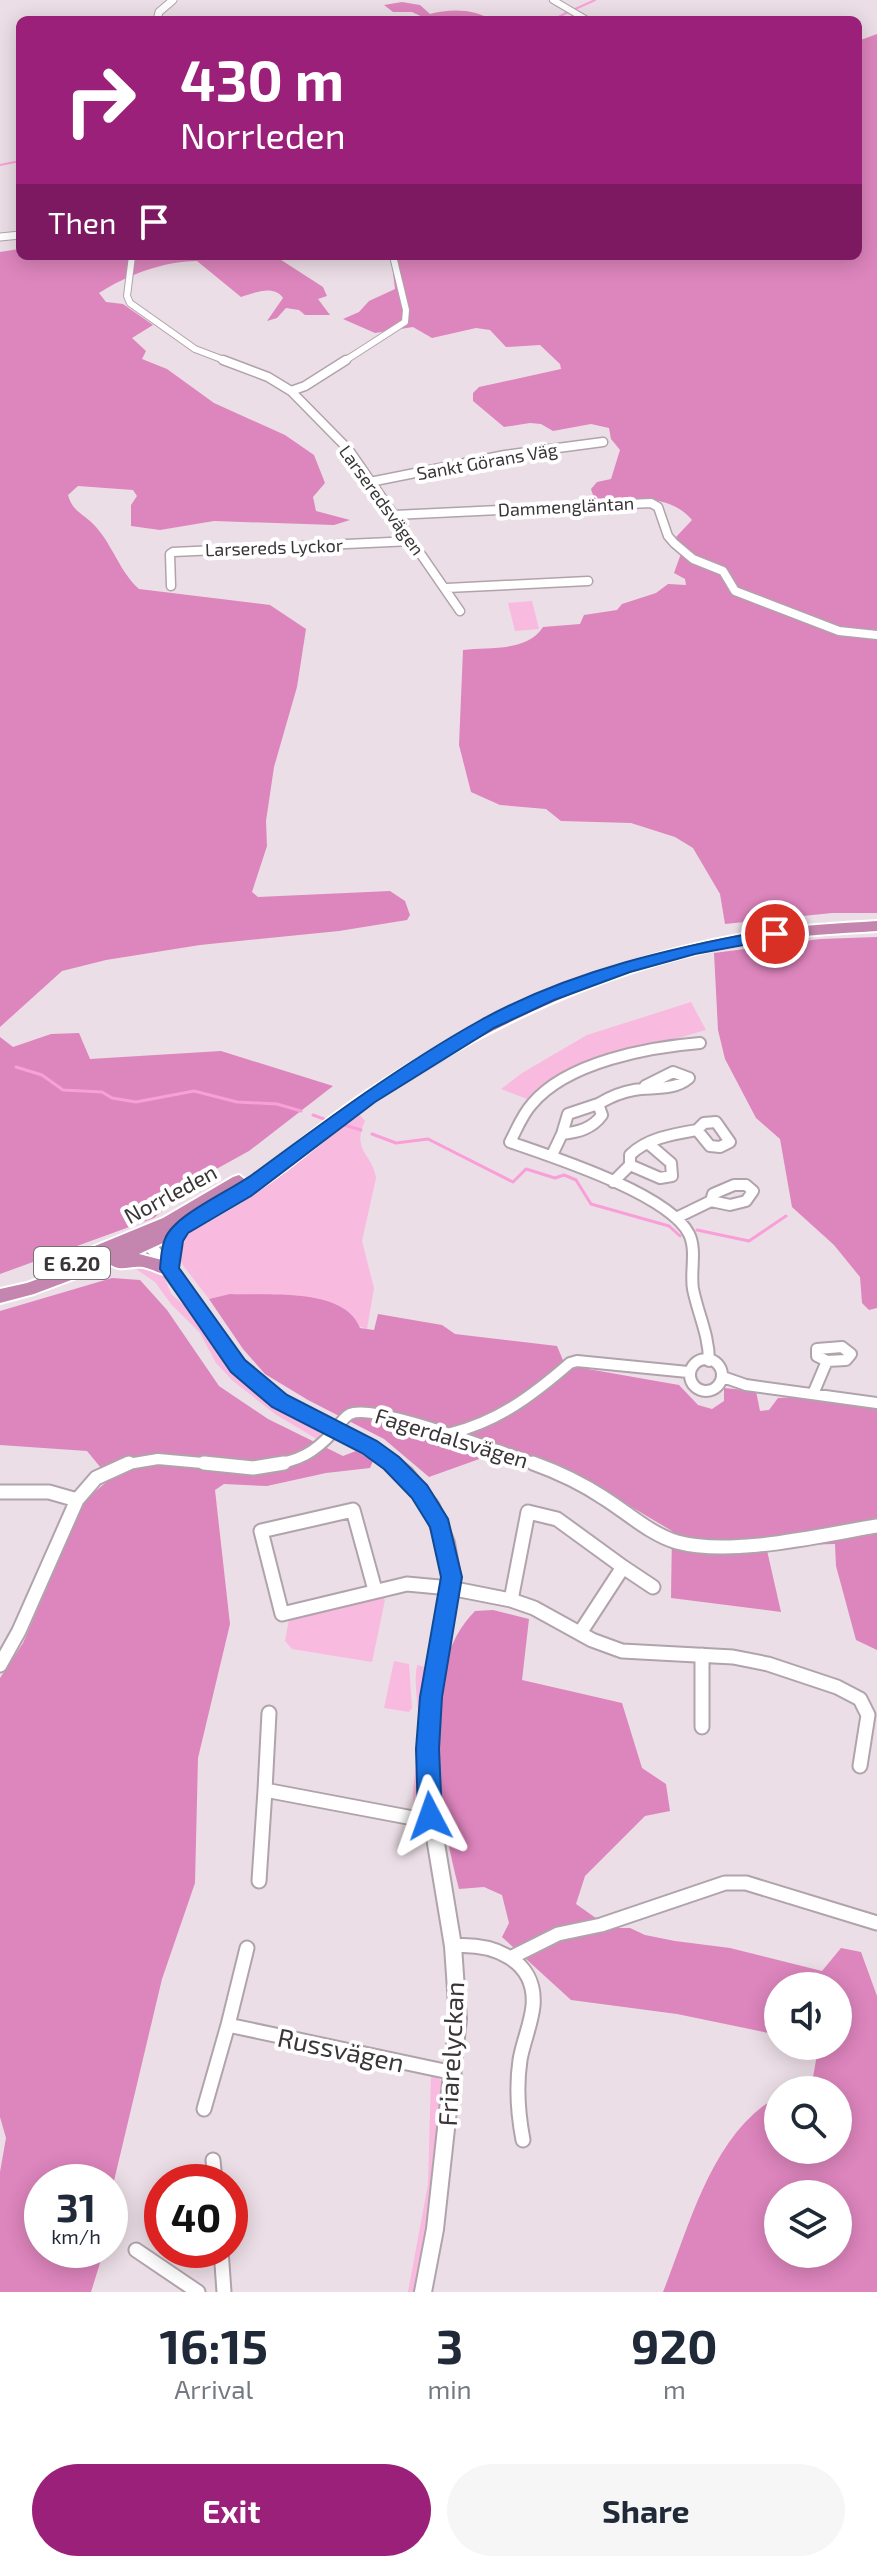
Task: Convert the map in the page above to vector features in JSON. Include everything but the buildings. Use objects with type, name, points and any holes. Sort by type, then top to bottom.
[{"type":"highway","name":"Norrleden","points":[[0,1293],[181,1228],[244,1191],[348,1112],[426,1060],[488,1023],[586,980],[663,956],[729,942],[810,930],[877,926]]},
{"type":"highway","name":"Norrleden","points":[[0,1293],[78,1271],[146,1239],[337,1116],[348,1112]]},
{"type":"highway","points":[[78,1271],[129,1260],[141,1260],[169,1269],[174,1240],[181,1228]]},
{"type":"street","points":[[158,16],[173,0]]},
{"type":"street","points":[[553,0],[580,16]]},
{"type":"street","name":"Larseredsvägen","points":[[132,260],[127,296],[133,306],[197,350],[268,377],[291,391],[349,450],[460,611]]},
{"type":"street","points":[[291,391],[305,386],[405,322],[407,314],[394,260]]},
{"type":"street","name":"Sankt Görans Väg","points":[[370,482],[505,455],[603,442]]},
{"type":"street","name":"Dammengläntan","points":[[394,515],[651,503],[658,507],[668,536],[674,543],[693,559],[723,571],[735,591],[839,631],[877,635]]},
{"type":"street","name":"Larsereds Lyckor","points":[[171,586],[170,554],[173,552],[412,541]]},
{"type":"street","points":[[447,588],[588,581]]},
{"type":"street","points":[[700,1043],[671,1044],[641,1052],[580,1073],[546,1090],[525,1112],[510,1142],[552,1155],[613,1182],[676,1218],[690,1235],[693,1290],[709,1336],[709,1361]]},
{"type":"street","points":[[552,1155],[568,1114],[598,1104],[619,1092],[645,1086]]},
{"type":"street","points":[[562,1134],[587,1129],[598,1121],[602,1115],[598,1104]]},
{"type":"street","points":[[613,1182],[630,1165],[630,1155],[635,1148],[650,1145],[667,1134],[697,1130]]},
{"type":"street","points":[[630,1165],[660,1178],[672,1176],[671,1163],[650,1145]]},
{"type":"street","points":[[676,1218],[711,1201]]},
{"type":"street","name":"Friarelyckan","points":[[146,1239],[245,1374],[280,1401],[369,1447],[405,1474],[436,1516],[446,1543],[450,1588],[431,1697],[427,1749],[430,1816],[453,1946],[458,2019],[435,2229],[423,2292]]},
{"type":"street","points":[[709,1361],[720,1367],[723,1377],[719,1385],[704,1389],[690,1381],[688,1372],[695,1363],[709,1361]]},
{"type":"street","points":[[813,1394],[827,1361]]},
{"type":"street","points":[[449,1433],[478,1427],[509,1413],[570,1363],[688,1372]]},
{"type":"street","points":[[723,1377],[746,1385],[877,1403]]},
{"type":"street","name":"Fagerdalsvägen","points":[[0,1665],[19,1631],[77,1500],[96,1478],[125,1464],[158,1459],[234,1467],[272,1467],[315,1452],[349,1414],[371,1410],[520,1457],[578,1482],[645,1527],[677,1542],[712,1546],[782,1542],[877,1526]]},
{"type":"street","points":[[0,1492],[49,1492],[77,1500]]},
{"type":"street","points":[[375,1590],[353,1510],[261,1531],[282,1614],[407,1584],[450,1588],[511,1600],[622,1651],[733,1657],[768,1664],[837,1687],[860,1699],[868,1715],[860,1766]]},
{"type":"street","points":[[511,1600],[528,1512],[557,1519],[653,1587]]},
{"type":"street","points":[[580,1633],[623,1567]]},
{"type":"street","points":[[702,1655],[702,1727]]},
{"type":"street","points":[[259,1881],[269,1713]]},
{"type":"street","points":[[265,1790],[413,1818],[430,1816]]},
{"type":"street","points":[[514,1956],[558,1934],[601,1925],[725,1883],[746,1883],[877,1923]]},
{"type":"street","points":[[453,1946],[479,1944],[514,1956],[528,1977],[533,1997],[520,2058],[517,2093],[523,2140]]},
{"type":"street","points":[[204,2109],[247,1948]]},
{"type":"street","name":"Russvägen","points":[[228,2025],[454,2073]]},
{"type":"street","points":[[213,2160],[213,2164]]},
{"type":"street","points":[[136,2250],[198,2292]]},
{"type":"street","points":[[222,2268],[224,2292]]},
{"type":"shaded area","points":[[402,2],[420,5],[430,14],[461,11],[484,16],[420,16],[412,12],[393,12],[384,5]]},
{"type":"shaded area","points":[[877,34],[877,913],[832,913],[725,924],[720,894],[693,848],[675,837],[631,823],[561,821],[546,809],[500,805],[471,792],[459,745],[463,650],[518,644],[528,641],[543,627],[580,624],[584,615],[617,610],[622,604],[656,593],[668,584],[686,585],[685,579],[674,573],[683,548],[676,537],[692,520],[683,511],[660,501],[595,501],[591,489],[597,482],[611,479],[620,450],[611,439],[609,428],[591,424],[553,431],[541,424],[530,423],[504,427],[473,401],[473,393],[479,387],[561,369],[560,364],[540,345],[506,347],[490,330],[476,328],[432,338],[413,327],[375,333],[343,319],[359,312],[369,301],[395,289],[391,260],[862,260],[862,40]]},
{"type":"shaded area","points":[[16,249],[16,260],[281,260],[323,287],[327,296],[318,299],[330,315],[305,315],[299,310],[286,308],[277,318],[267,321],[283,298],[279,294],[264,291],[241,297],[197,261],[146,270],[99,293],[106,302],[123,304],[153,325],[132,338],[146,351],[142,359],[167,369],[214,403],[285,435],[314,455],[325,483],[313,497],[316,511],[350,520],[334,525],[214,521],[160,530],[131,526],[131,505],[137,496],[133,490],[78,486],[68,495],[76,510],[102,534],[139,589],[270,605],[306,629],[297,687],[274,767],[266,821],[267,846],[252,892],[258,897],[390,891],[405,901],[410,915],[407,920],[339,931],[200,945],[106,960],[62,971],[0,1027],[0,252]]},
{"type":"shaded area","points":[[532,601],[539,629],[515,631],[508,603]]},
{"type":"shaded area","points":[[877,937],[877,1308],[869,1310],[862,1303],[860,1277],[834,1245],[792,1207],[780,1139],[756,1118],[725,1059],[718,1030],[714,953],[820,939]]},
{"type":"shaded area","points":[[691,1002],[706,1030],[612,1057],[530,1100],[501,1089],[587,1035]]},
{"type":"shaded area","points":[[79,1033],[90,1059],[221,1051],[333,1086],[249,1151],[200,1178],[154,1218],[0,1274],[0,1037],[13,1047],[51,1034]]},
{"type":"shaded area","points":[[360,1115],[365,1121],[360,1139],[376,1178],[362,1241],[374,1288],[367,1329],[272,1296],[231,1294],[209,1299],[182,1264],[177,1246],[182,1233],[283,1170]]},
{"type":"shaded area","points":[[130,1265],[163,1274],[171,1294],[192,1312],[243,1379],[290,1413],[319,1429],[322,1439],[320,1441],[275,1414],[233,1381],[216,1363],[200,1333],[171,1304],[155,1282]]},
{"type":"shaded area","points":[[112,1278],[140,1280],[167,1310],[219,1386],[268,1419],[343,1456],[356,1451],[373,1461],[370,1468],[326,1473],[267,1486],[224,1484],[215,1490],[230,1624],[198,1758],[195,1883],[162,1979],[118,2164],[24,2164],[24,2268],[98,2268],[91,2292],[0,2292],[0,2172],[6,2138],[0,2117],[0,1678],[23,1643],[85,1500],[110,1479],[87,1451],[0,1445],[0,1311]]},
{"type":"shaded area","points":[[230,1294],[303,1296],[322,1300],[351,1315],[360,1328],[374,1330],[378,1314],[442,1325],[455,1334],[557,1346],[565,1365],[679,1385],[698,1405],[712,1409],[724,1401],[724,1388],[756,1391],[760,1411],[769,1410],[778,1398],[800,1397],[877,1406],[877,1650],[856,1640],[836,1566],[835,1544],[766,1546],[781,1612],[671,1598],[672,1531],[571,1471],[510,1448],[429,1477],[384,1439],[265,1374],[243,1349],[209,1299]]},
{"type":"shaded area","points":[[381,1593],[385,1600],[372,1662],[292,1649],[285,1641],[289,1619]]},
{"type":"shaded area","points":[[493,1610],[529,1619],[522,1680],[622,1703],[642,1768],[666,1784],[670,1811],[645,1816],[585,1876],[576,1904],[610,1928],[630,1928],[645,1935],[675,1941],[730,1948],[822,1971],[841,1948],[861,1952],[877,1996],[877,2292],[663,2292],[694,2211],[719,2157],[736,2134],[764,2106],[764,2164],[852,2164],[852,2076],[813,2076],[816,2060],[852,2060],[852,1972],[764,1972],[764,2032],[677,2014],[571,2000],[502,1937],[509,1923],[502,1895],[484,1887],[459,1889],[444,1822],[436,1744],[437,1706],[444,1670],[456,1638],[475,1611]]},
{"type":"shaded area","points":[[394,1661],[409,1664],[412,1708],[409,1712],[384,1708]]},
{"type":"shaded area","points":[[417,1665],[425,1667],[423,1803],[415,1811],[413,1792],[420,1745]]},
{"type":"shaded area","points":[[431,2075],[437,2076],[444,2085],[430,2206],[414,2292],[408,2292],[428,2184]]},
{"type":"waterway","points":[[573,10],[595,0]]},
{"type":"waterway","points":[[560,16],[568,12]]},
{"type":"waterway","points":[[0,165],[16,162]]},
{"type":"waterway","points":[[16,1067],[42,1075],[63,1090],[102,1092],[112,1098],[136,1102],[194,1091],[237,1102],[277,1104],[301,1111]]},
{"type":"waterway","points":[[313,1115],[324,1119]]},
{"type":"waterway","points":[[344,1125],[361,1130]]},
{"type":"waterway","points":[[372,1134],[396,1143],[428,1139],[513,1182],[526,1169],[555,1178],[564,1175],[576,1180],[591,1204],[669,1226],[680,1236]]},
{"type":"waterway","points":[[697,1230],[749,1241],[786,1216]]},
{"type":"route","points":[[430,1816],[427,1749],[431,1697],[452,1577],[440,1525],[431,1507],[405,1474],[369,1447],[280,1401],[238,1366],[169,1269],[174,1240],[181,1228],[244,1191],[342,1120],[348,1112],[488,1023],[548,995],[625,967],[663,956],[775,934]]}]
